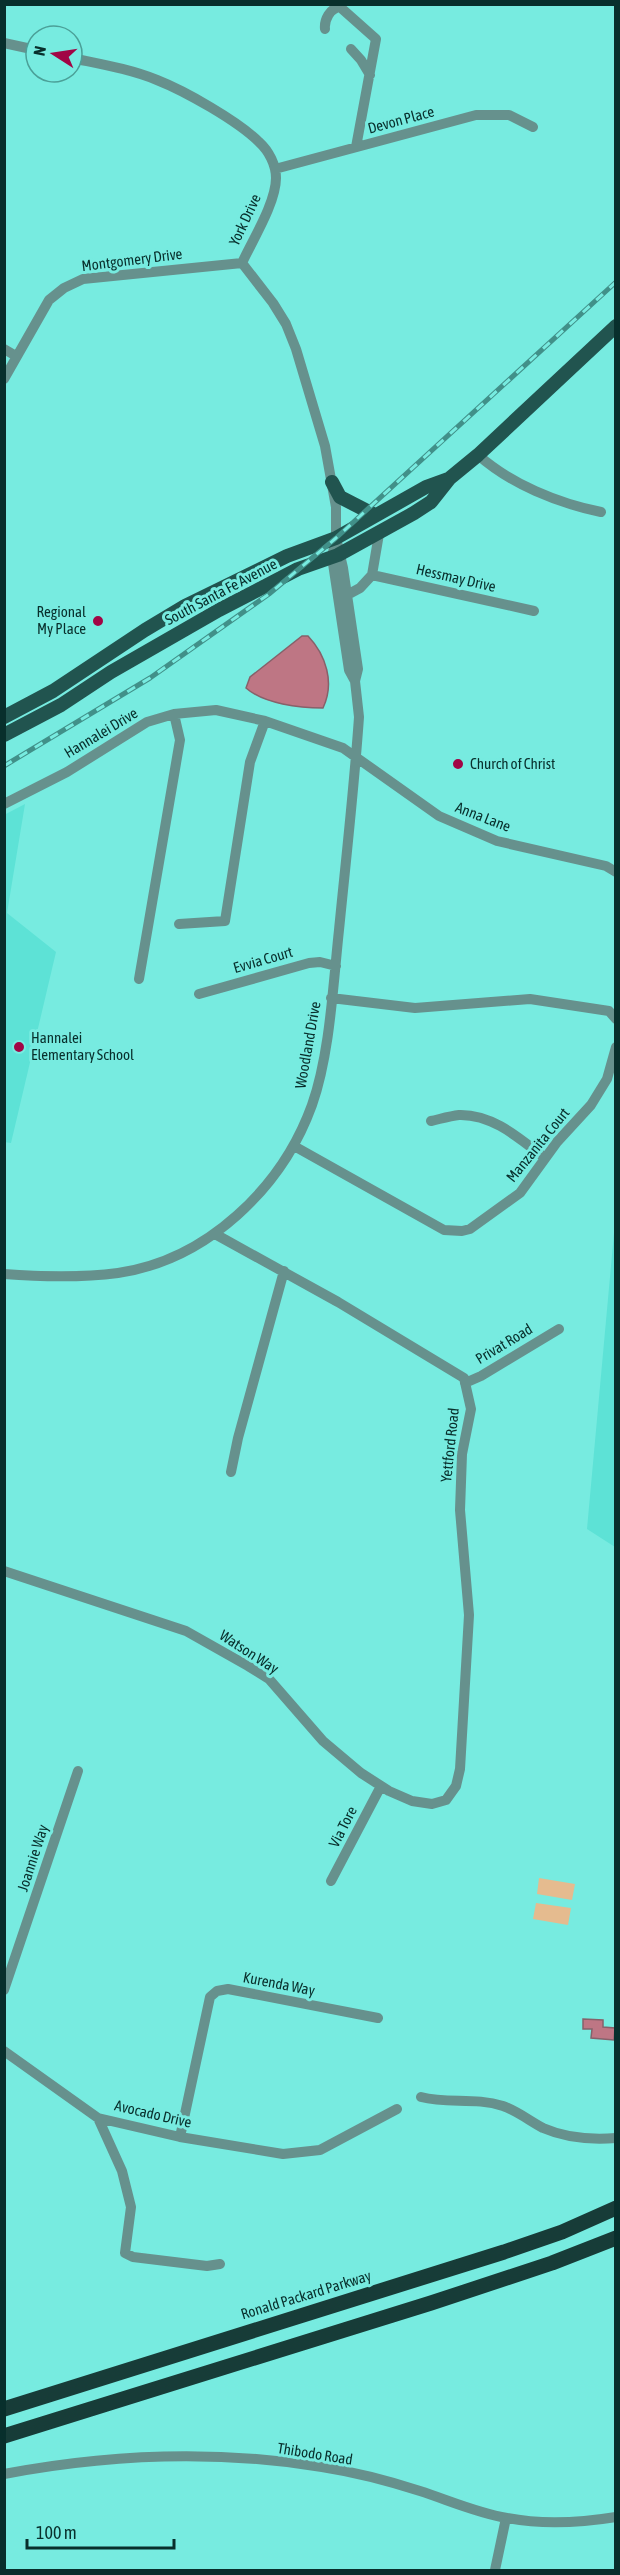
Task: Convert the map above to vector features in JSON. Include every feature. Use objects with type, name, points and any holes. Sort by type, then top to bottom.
[{"type":"highway","name":"Ronald Packard Parkway","points":[[4,2409],[504,2252],[562,2232],[615,2208]]},
{"type":"highway","points":[[4,2436],[495,2283],[615,2238]]},
{"type":"main road","name":"South Santa Fe Avenue","points":[[4,735],[61,705],[144,653],[298,569],[336,555],[379,534],[431,502],[450,478],[478,455],[615,326]]},
{"type":"main road","name":"South Santa Fe Avenue","points":[[4,717],[53,691],[185,606],[287,556],[336,538],[426,487],[450,478]]},
{"type":"main road","points":[[332,482],[340,497],[375,515]]},
{"type":"main road","points":[[144,653],[176,620],[336,538]]},
{"type":"street","points":[[325,29],[328,15],[335,8],[340,7],[375,37],[376,42],[356,147]]},
{"type":"street","points":[[4,43],[24,47]]},
{"type":"street","points":[[351,49],[370,75]]},
{"type":"street","points":[[84,61],[138,73],[177,89],[258,140],[275,169]]},
{"type":"street","name":"Devon Place","points":[[275,169],[476,115],[509,115],[533,127]]},
{"type":"street","name":"York Drive","points":[[275,169],[275,191],[242,263],[273,303],[286,324],[296,348],[325,446],[336,507],[336,538]]},
{"type":"street","name":"Montgomery Drive","points":[[4,379],[49,300],[63,288],[83,279],[242,263]]},
{"type":"street","points":[[4,349],[16,356]]},
{"type":"street","points":[[478,455],[510,480],[582,508],[601,512]]},
{"type":"street","points":[[347,595],[360,588],[372,575],[379,534]]},
{"type":"street","name":"Woodland Drive","points":[[336,538],[349,670],[355,681]]},
{"type":"street","name":"Woodland Drive","points":[[4,1274],[64,1278],[120,1272],[164,1260],[215,1234],[257,1197],[294,1146],[312,1104],[322,1062],[332,998],[359,717],[355,681],[358,669],[347,595],[336,555]]},
{"type":"street","name":"Hessmay Drive","points":[[372,575],[534,611]]},
{"type":"street","name":"Hannalei Drive","points":[[4,804],[67,772],[147,722],[174,714],[216,710],[265,721],[343,748],[356,756]]},
{"type":"street","points":[[139,979],[180,740],[174,714]]},
{"type":"street","points":[[179,924],[225,921],[250,762],[265,721]]},
{"type":"street","name":"Anna Lane","points":[[356,756],[439,816],[497,841],[606,866],[615,872]]},
{"type":"street","name":"Evvia Court","points":[[199,994],[309,963],[321,962],[336,966]]},
{"type":"street","points":[[332,998],[415,1008],[530,999],[609,1011],[615,1019]]},
{"type":"street","name":"Manzanita Court","points":[[294,1146],[444,1230],[470,1229],[520,1193],[556,1142],[591,1106],[607,1079],[615,1047]]},
{"type":"street","points":[[431,1121],[460,1115],[488,1120],[505,1128],[545,1158]]},
{"type":"street","points":[[215,1234],[284,1271],[441,1362],[464,1378],[465,1383]]},
{"type":"street","points":[[231,1472],[238,1438],[284,1271]]},
{"type":"street","name":"Privat Road","points":[[465,1383],[482,1376],[558,1329]]},
{"type":"street","name":"Yettford Road","points":[[446,1800],[456,1786],[460,1769],[469,1615],[459,1510],[462,1454],[471,1408],[465,1383]]},
{"type":"street","name":"Watson Way","points":[[4,1572],[186,1631],[269,1679],[323,1741],[361,1773],[381,1786],[412,1801],[432,1804],[446,1800]]},
{"type":"street","name":"Joannie Way","points":[[4,1990],[78,1771]]},
{"type":"street","name":"Via Tore","points":[[331,1881],[381,1786]]},
{"type":"street","name":"Kurenda Way","points":[[180,2137],[210,1997],[217,1991],[228,1989],[378,2018]]},
{"type":"street","name":"Avocado Drive","points":[[4,2051],[98,2118],[180,2137],[283,2154],[301,2154],[320,2150],[398,2109]]},
{"type":"street","points":[[421,2097],[436,2101],[468,2099],[503,2107],[545,2128],[580,2138],[615,2138]]},
{"type":"street","points":[[98,2118],[122,2171],[131,2206],[125,2253],[133,2257],[207,2266],[220,2264]]},
{"type":"street","name":"Thibodo Road","points":[[4,2474],[132,2457],[218,2456],[322,2467],[417,2490],[506,2518],[584,2522],[615,2517]]},
{"type":"street","points":[[495,2571],[506,2518]]},
{"type":"shaded area","points":[[302,636],[308,636],[320,652],[327,670],[327,699],[323,708],[293,706],[272,701],[246,688],[250,677]]},
{"type":"shaded area","name":"Hannalei Elementary School","points":[[25,804],[7,913],[56,952],[11,1143],[4,1142],[4,815]]},
{"type":"shaded area","points":[[615,1222],[615,1547],[587,1529]]},
{"type":"shaded area","points":[[539,1878],[575,1884],[572,1900],[537,1894]]},
{"type":"shaded area","points":[[536,1903],[571,1908],[568,1925],[533,1919]]},
{"type":"shaded area","points":[[583,2019],[603,2020],[603,2027],[615,2028],[614,2040],[591,2038],[592,2029],[583,2029]]},
{"type":"railway","points":[[4,766],[150,678],[269,594],[336,538],[616,282]]},
{"type":"place","name":"Regional My Place","points":[[98,621]]},
{"type":"place","name":"Church of Christ","points":[[458,764]]},
{"type":"place","name":"Hannalei Elementary School","points":[[19,1047]]}]
